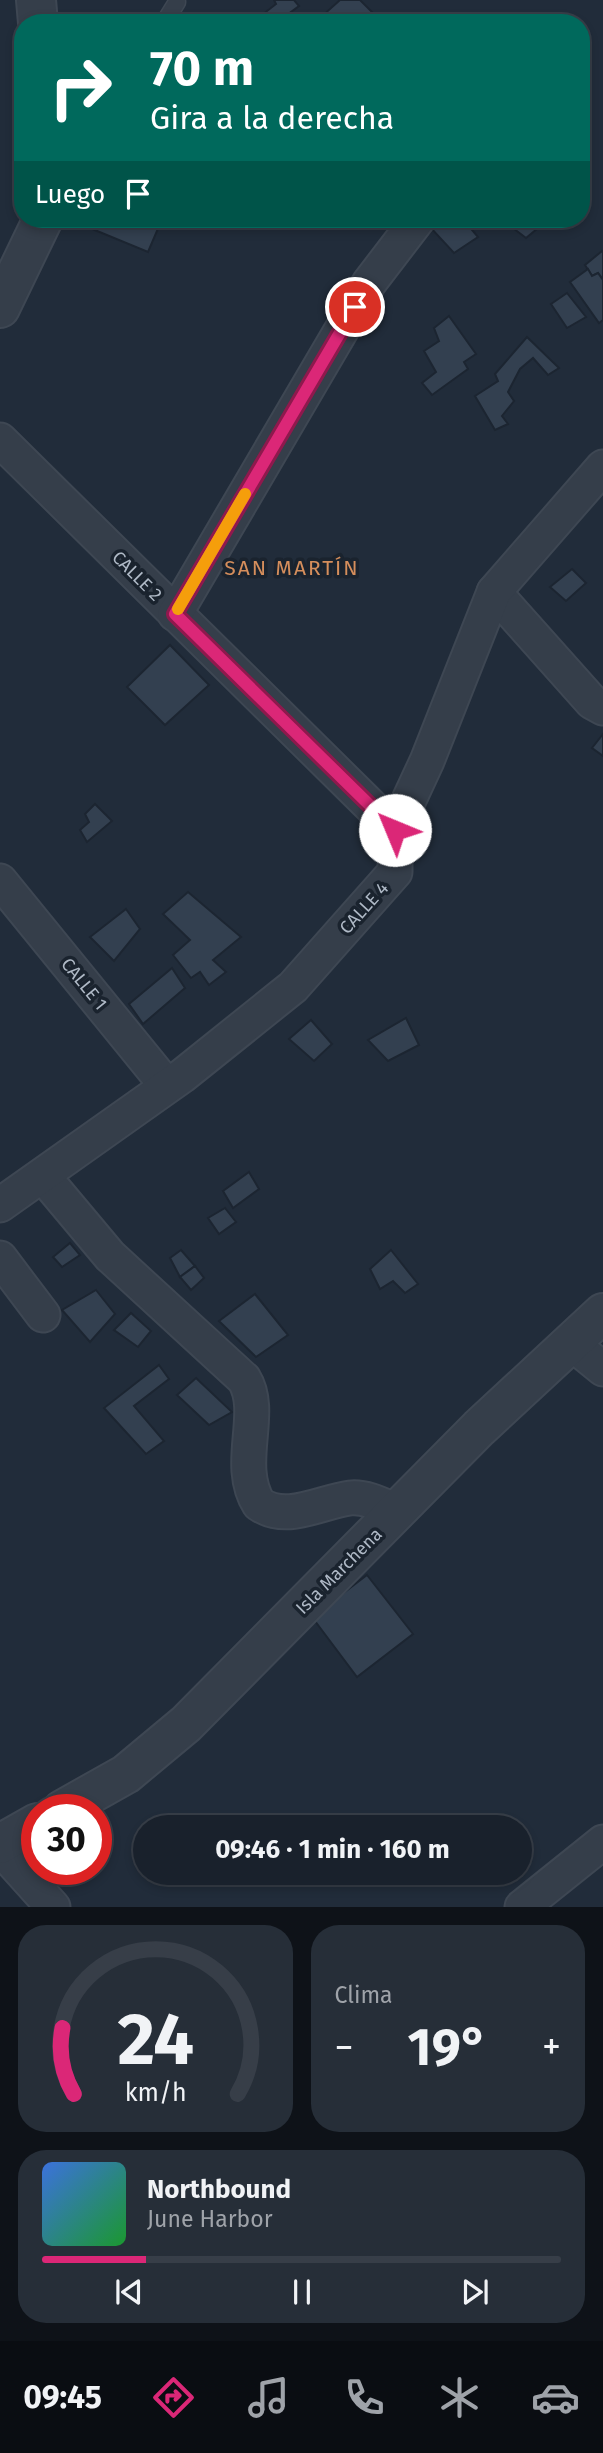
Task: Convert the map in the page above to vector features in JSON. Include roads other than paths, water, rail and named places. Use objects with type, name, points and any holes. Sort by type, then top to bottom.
[{"type":"street","points":[[0,308],[39,228]]},
{"type":"street","points":[[175,614],[369,284],[411,228]]},
{"type":"street","name":"CALLE 2","points":[[0,440],[395,830]]},
{"type":"street","name":"CALLE 4","points":[[0,1205],[167,1086],[293,987],[395,872],[395,830],[427,761],[494,592],[603,467]]},
{"type":"street","points":[[494,592],[592,702],[603,708]]},
{"type":"street","name":"CALLE 1","points":[[0,881],[167,1086]]},
{"type":"street","points":[[43,1176],[110,1256],[244,1379],[251,1395],[248,1476],[258,1504],[280,1513],[314,1508],[351,1498],[367,1500],[398,1512]]},
{"type":"street","points":[[0,1258],[43,1315]]},
{"type":"street","name":"Isla Marchena","points":[[90,1794],[126,1774],[186,1724],[479,1429],[603,1313]]},
{"type":"street","points":[[571,1343],[603,1369]]},
{"type":"street","points":[[21,1834],[0,1846],[53,1907]]},
{"type":"street","points":[[522,1907],[603,1842]]},
{"type":"lane","points":[[170,14],[177,2]]},
{"type":"district","name":"SAN MARTÍN","points":[[292,568]]}]
